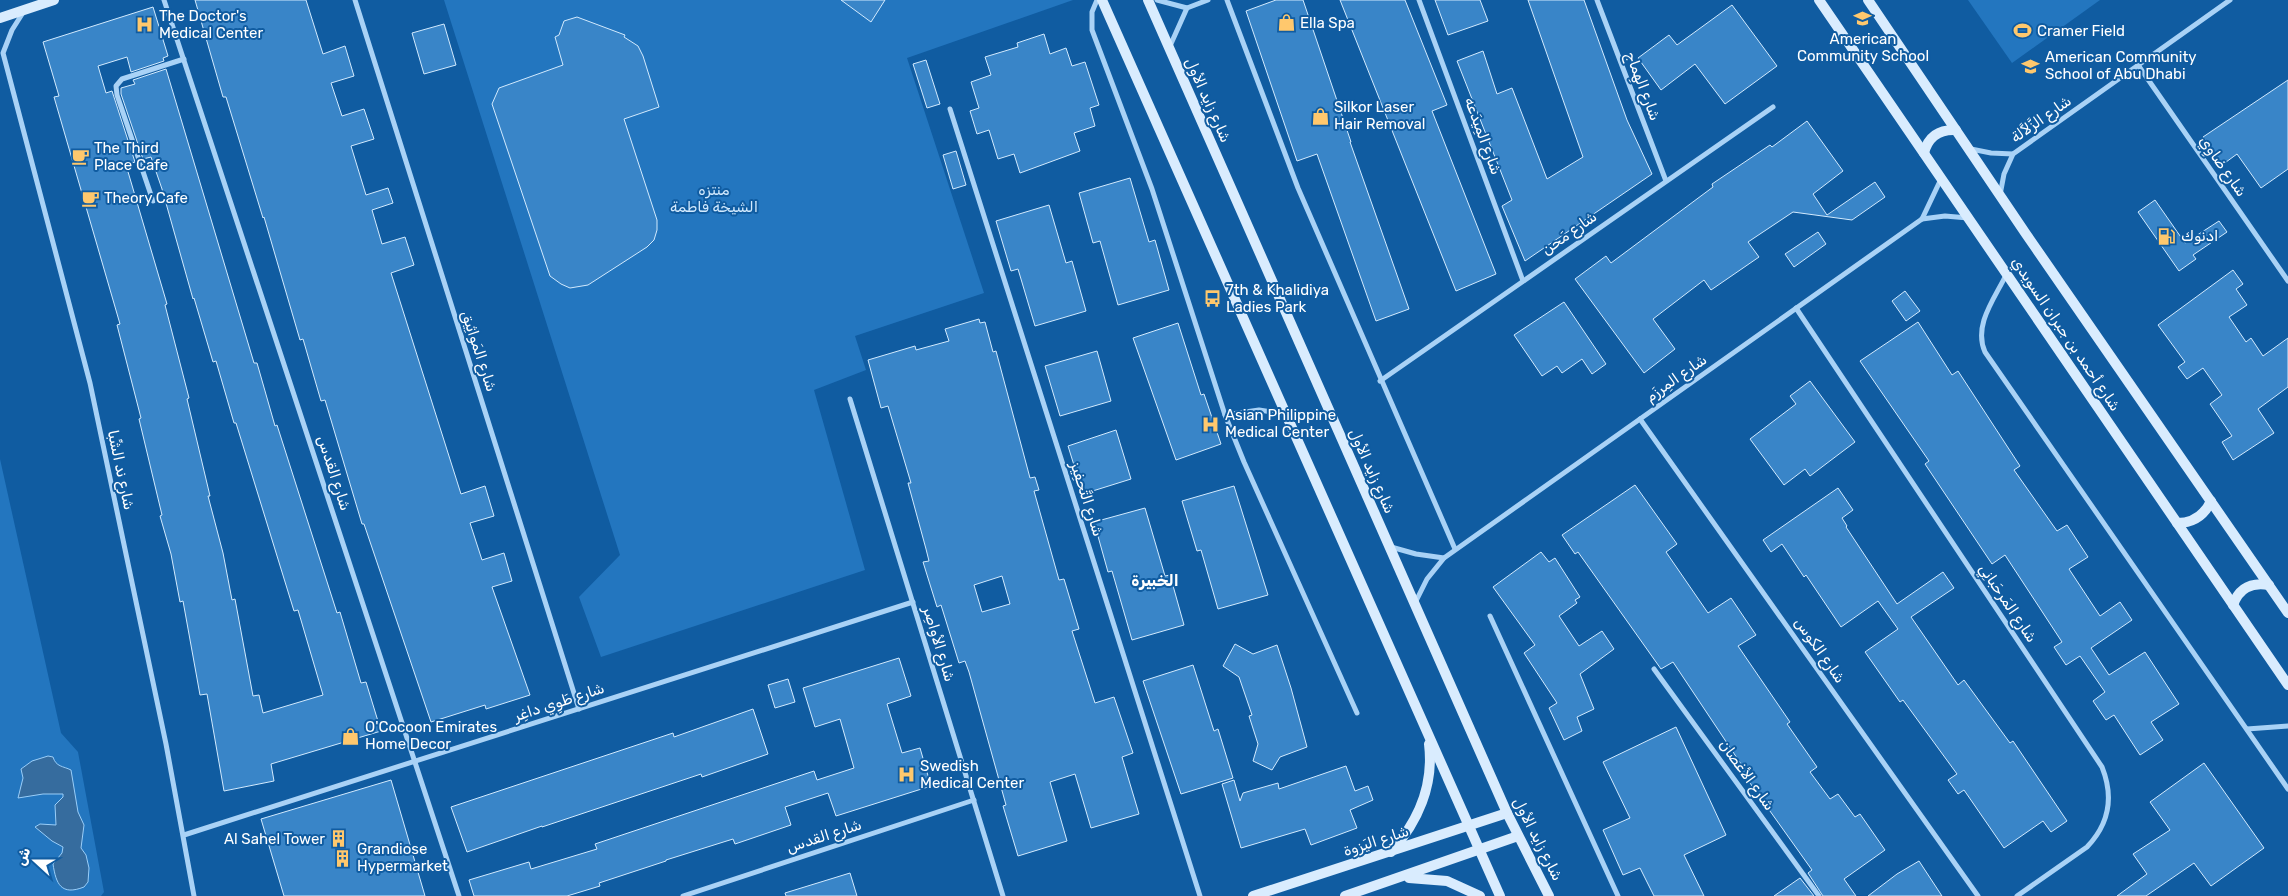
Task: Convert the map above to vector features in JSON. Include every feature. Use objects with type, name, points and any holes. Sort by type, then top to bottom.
[{"type":"main road","points":[[0,18],[54,0]]},
{"type":"main road","points":[[1102,0],[1284,414],[1500,896]]},
{"type":"main road","name":"شارع زايد الأول","points":[[1148,0],[1507,813],[1549,896]]},
{"type":"main road","name":"شارع أحمد بن جبران السويدي","points":[[1819,0],[2288,685]]},
{"type":"main road","name":"شارع أحمد بن جبران السويدي","points":[[1868,0],[2288,613]]},
{"type":"main road","points":[[1924,153],[1926,146],[1935,134],[1942,131],[1956,130]]},
{"type":"main road","points":[[2176,523],[2198,518],[2204,514],[2211,501]]},
{"type":"main road","points":[[2233,605],[2240,591],[2246,587],[2254,584],[2269,585]]},
{"type":"main road","points":[[1391,852],[1412,825],[1424,796],[1430,766],[1428,736]]},
{"type":"main road","name":"شارع اليَزوة","points":[[1253,896],[1507,813]]},
{"type":"main road","points":[[1345,896],[1518,836]]},
{"type":"main road","points":[[1401,878],[1416,877],[1447,881],[1480,896]]},
{"type":"street","name":"شارع القدس","points":[[164,0],[459,896]]},
{"type":"street","name":"شارع المَواثِيق","points":[[355,0],[579,709]]},
{"type":"street","points":[[1097,0],[1092,12],[1092,30],[1152,189],[1225,416],[1357,713]]},
{"type":"street","points":[[1157,0],[1187,8],[1208,0]]},
{"type":"street","points":[[1227,0],[1298,188],[1380,381],[1455,549]]},
{"type":"street","name":"شارع المِيدَعه","points":[[1420,0],[1523,281]]},
{"type":"street","name":"شارع الهِماج","points":[[1597,0],[1666,181]]},
{"type":"street","name":"شارع الزَّلاَّلة","points":[[2000,195],[2004,174],[2012,154],[2230,0]]},
{"type":"street","points":[[1169,48],[1187,8]]},
{"type":"street","name":"شارع ند الشِّبا","points":[[25,10],[12,30],[2,52],[90,383],[184,835],[194,896]]},
{"type":"street","points":[[153,201],[117,95],[116,86],[122,79],[184,59]]},
{"type":"street","name":"شارع ضاوِي","points":[[2138,65],[2288,281]]},
{"type":"street","name":"شارع مَحن","points":[[1380,381],[1773,107]]},
{"type":"street","name":"شارع التَّحفِيز","points":[[950,109],[1200,896]]},
{"type":"street","name":"شارع الزَّلاَّلة","points":[[1969,149],[2012,154]]},
{"type":"street","name":"شارع المِرزَم","points":[[1415,604],[1427,580],[1444,558],[1455,549],[1922,219],[1933,200],[1941,179]]},
{"type":"street","name":"شارع المِرزَم","points":[[1922,219],[1945,216],[1968,218]]},
{"type":"street","points":[[2006,274],[1982,322],[1980,337],[1985,352],[2288,789]]},
{"type":"street","name":"شارع المَرحَبانِي","points":[[1796,308],[2102,766],[2107,779],[2109,806],[2106,818],[2095,838],[2087,847],[2017,896]]},
{"type":"street","name":"شارع الأواصِر","points":[[850,399],[1003,896]]},
{"type":"street","points":[[1225,416],[1259,410],[1284,414]]},
{"type":"street","name":"شارع الكوس","points":[[1640,418],[1978,896]]},
{"type":"street","points":[[1389,546],[1416,554],[1444,558]]},
{"type":"street","name":"شارع طَوِي داغِر","points":[[184,835],[913,602]]},
{"type":"street","points":[[1490,616],[1618,896]]},
{"type":"street","name":"شارع الأغصان","points":[[1654,670],[1819,896]]},
{"type":"street","points":[[2247,729],[2288,726]]},
{"type":"street","name":"شارع القدس","points":[[683,896],[974,800]]},
{"type":"green space","name":"منتزه الشيخة فاطمة","points":[[444,0],[1073,0],[907,58],[984,293],[855,336],[866,370],[814,390],[865,570],[601,657],[579,597],[620,555]]},
{"type":"green space","name":"Cramer Field","points":[[1968,0],[2100,0],[2012,63]]},
{"type":"green space","points":[[0,459],[61,733],[78,752],[104,892],[101,896],[0,896]]},
{"type":"shaded area","points":[[48,756],[53,757],[58,764],[71,770],[78,812],[84,825],[81,848],[86,855],[89,868],[88,882],[84,887],[76,889],[65,889],[56,877],[53,864],[62,853],[63,847],[52,841],[35,827],[40,824],[56,825],[55,805],[63,797],[63,794],[43,794],[18,798],[23,778],[21,769],[32,761]]},
{"type":"building","points":[[195,0],[306,0],[323,54],[345,46],[354,76],[331,83],[342,116],[364,109],[374,139],[351,146],[366,195],[388,188],[393,203],[372,210],[382,244],[405,237],[414,265],[391,273],[461,494],[485,486],[494,516],[470,523],[482,560],[504,553],[512,581],[492,587],[530,695],[486,709],[485,705],[431,722],[364,524],[362,524],[325,400],[321,401],[303,339],[300,340],[264,217],[226,97],[223,97]]},
{"type":"building","points":[[841,0],[885,0],[871,22]]},
{"type":"building","points":[[1276,0],[1303,0],[1350,142],[1409,309],[1376,321],[1317,154],[1297,161],[1246,11]]},
{"type":"building","points":[[1340,0],[1405,0],[1447,105],[1432,111],[1496,274],[1456,291]]},
{"type":"building","points":[[1435,0],[1480,0],[1488,21],[1448,35]]},
{"type":"building","points":[[1528,0],[1584,0],[1627,120],[1652,174],[1525,261],[1502,206],[1512,200],[1457,61],[1483,51],[1497,94],[1512,88],[1547,179],[1583,157]]},
{"type":"building","points":[[1732,5],[1777,66],[1725,104],[1695,64],[1661,90],[1638,58],[1669,35],[1677,45]]},
{"type":"building","points":[[153,7],[168,56],[163,58],[164,61],[131,72],[127,57],[98,66],[106,93],[112,91],[135,162],[126,165],[167,304],[165,305],[189,398],[187,399],[210,496],[208,496],[223,553],[232,600],[235,599],[253,696],[259,695],[263,713],[323,695],[298,610],[294,611],[216,361],[213,362],[162,189],[151,157],[143,159],[121,94],[121,88],[135,84],[133,80],[166,69],[254,363],[257,363],[275,426],[277,425],[337,613],[340,612],[361,683],[366,682],[381,731],[271,764],[274,781],[224,791],[207,694],[200,695],[183,601],[180,602],[171,554],[160,516],[162,515],[139,419],[141,418],[117,325],[120,324],[54,97],[59,96],[43,42]]},
{"type":"building","points":[[577,17],[625,35],[624,37],[638,46],[643,56],[659,107],[624,119],[657,220],[657,230],[654,240],[647,247],[588,285],[570,288],[550,276],[492,104],[499,88],[563,65],[555,37],[559,35],[564,21]]},
{"type":"building","points":[[444,24],[456,65],[424,74],[412,33]]},
{"type":"building","points":[[1044,34],[1050,54],[1066,48],[1072,66],[1085,62],[1099,105],[1090,108],[1095,126],[1074,133],[1080,151],[1020,173],[1014,154],[998,159],[989,130],[977,134],[970,111],[979,108],[971,82],[991,75],[985,57],[1018,47],[1017,43]]},
{"type":"building","points":[[926,60],[940,104],[927,108],[913,64]]},
{"type":"building","points":[[2288,80],[2288,169],[2261,188],[2237,154],[2222,165],[2203,137]]},
{"type":"building","points":[[1807,121],[1843,171],[1813,194],[1827,215],[1875,182],[1885,197],[1852,220],[1793,212],[1748,242],[1759,257],[1711,290],[1704,280],[1653,319],[1675,349],[1644,373],[1575,279],[1606,256],[1611,263],[1713,187],[1712,184],[1770,145],[1772,147]]},
{"type":"building","points":[[956,151],[966,185],[953,189],[943,155]]},
{"type":"building","points":[[1130,178],[1149,242],[1155,240],[1169,290],[1118,305],[1100,241],[1093,243],[1079,193]]},
{"type":"building","name":"ادنوك","points":[[2155,200],[2185,243],[2219,221],[2227,232],[2193,255],[2196,259],[2179,271],[2138,212]]},
{"type":"building","points":[[1049,205],[1066,263],[1072,261],[1086,311],[1035,326],[1018,269],[1011,271],[996,221]]},
{"type":"building","points":[[1818,232],[1826,244],[1794,267],[1785,254]]},
{"type":"building","points":[[2233,270],[2243,284],[2236,289],[2247,305],[2229,317],[2246,342],[2251,338],[2263,356],[2288,338],[2288,387],[2258,409],[2274,433],[2233,460],[2222,442],[2232,436],[2210,404],[2222,395],[2203,368],[2187,379],[2178,367],[2185,362],[2158,325]]},
{"type":"building","points":[[1905,291],[1920,311],[1906,321],[1892,301]]},
{"type":"building","points":[[1564,302],[1606,364],[1592,374],[1582,359],[1562,373],[1557,366],[1542,376],[1514,335]]},
{"type":"building","points":[[979,319],[980,323],[985,322],[993,352],[996,351],[1030,478],[1035,477],[1039,490],[1034,491],[1059,580],[1064,579],[1079,629],[1072,631],[1095,703],[1114,697],[1133,753],[1122,757],[1139,814],[1091,828],[1075,774],[1050,782],[1067,841],[1018,856],[1003,806],[1006,805],[969,672],[965,661],[959,663],[941,605],[937,607],[923,562],[929,561],[908,483],[911,483],[888,406],[881,408],[868,360],[915,346],[916,350],[949,341],[945,329]],"holes":[[[1002,576],[1010,604],[982,612],[974,585]]]},
{"type":"building","points":[[1918,322],[1952,375],[1958,371],[2020,466],[2014,470],[2057,531],[2067,525],[2088,557],[2069,569],[2100,616],[2120,602],[2132,620],[2091,648],[2109,675],[2145,652],[2179,704],[2151,722],[2163,740],[2140,755],[2114,715],[2106,720],[2093,701],[2105,692],[2080,656],[2066,665],[2054,647],[2062,642],[2005,555],[1992,564],[1925,464],[1929,461],[1860,361]]},
{"type":"building","points":[[1178,323],[1201,395],[1204,394],[1221,444],[1176,460],[1133,338]]},
{"type":"building","points":[[1097,351],[1111,401],[1060,416],[1045,366]]},
{"type":"building","points":[[1810,381],[1855,442],[1810,476],[1805,469],[1784,485],[1750,439],[1796,404],[1790,396]]},
{"type":"building","points":[[1116,430],[1131,479],[1083,494],[1068,446]]},
{"type":"building","points":[[1635,485],[1677,544],[1666,552],[1708,613],[1731,598],[1756,635],[1738,646],[1790,722],[1787,724],[1817,767],[1810,772],[1830,799],[1838,794],[1855,817],[1860,814],[1885,850],[1844,879],[1856,896],[1823,896],[1808,873],[1812,870],[1740,769],[1743,767],[1673,662],[1661,669],[1578,552],[1575,554],[1562,535]]},
{"type":"building","points":[[1234,486],[1268,595],[1218,609],[1201,550],[1197,551],[1182,501]]},
{"type":"building","points":[[1838,488],[1853,510],[1842,518],[1846,527],[1897,604],[1943,572],[1954,588],[1911,617],[1958,685],[1964,680],[2010,743],[2013,741],[2067,821],[2051,832],[2043,821],[2004,848],[1964,790],[1958,794],[1948,780],[1957,774],[1903,700],[1900,702],[1865,652],[1898,629],[1878,601],[1841,627],[1806,575],[1804,577],[1782,544],[1771,552],[1763,540]]},
{"type":"building","points":[[1145,508],[1165,576],[1170,575],[1184,625],[1132,640],[1112,571],[1108,572],[1094,522]]},
{"type":"building","points":[[1541,552],[1549,562],[1555,558],[1580,597],[1575,600],[1577,603],[1559,616],[1579,646],[1602,631],[1614,649],[1580,674],[1594,709],[1577,717],[1582,731],[1564,740],[1549,708],[1557,703],[1524,653],[1535,645],[1493,587]]},
{"type":"building","points":[[1235,644],[1253,654],[1277,645],[1291,688],[1307,747],[1280,757],[1272,770],[1253,761],[1258,744],[1249,716],[1252,715],[1239,677],[1223,666]]},
{"type":"building","points":[[899,658],[911,696],[887,704],[902,753],[920,748],[931,786],[836,816],[828,793],[785,807],[791,825],[735,844],[733,839],[666,860],[599,883],[600,886],[567,896],[474,896],[469,880],[529,862],[531,869],[597,849],[595,844],[814,771],[817,780],[854,768],[840,719],[815,727],[803,688]]},
{"type":"building","points":[[1193,665],[1214,731],[1218,729],[1233,778],[1181,794],[1143,681]]},
{"type":"building","points":[[788,679],[795,702],[775,708],[768,685]]},
{"type":"building","points":[[753,709],[768,754],[702,777],[701,774],[467,852],[451,807],[673,733],[674,737]]},
{"type":"building","points":[[1676,727],[1726,835],[1684,855],[1704,896],[1654,896],[1640,868],[1623,875],[1603,830],[1630,818],[1603,762]]},
{"type":"building","points":[[2204,763],[2264,848],[2211,886],[2194,863],[2146,896],[2117,896],[2147,874],[2133,854],[2170,830],[2150,802]]},
{"type":"building","points":[[1346,766],[1355,791],[1368,786],[1373,800],[1350,810],[1357,828],[1311,845],[1305,829],[1241,848],[1222,784],[1234,780],[1240,801],[1243,793],[1278,783],[1279,789]]},
{"type":"building","name":"Al Sahel Tower","points":[[391,780],[425,896],[284,896],[261,819]]},
{"type":"building","points":[[1919,861],[1942,896],[1868,896],[1897,874]]},
{"type":"building","points":[[850,873],[857,896],[786,896],[785,893]]},
{"type":"building","points":[[1800,878],[1814,896],[1774,896]]},
{"type":"place","name":"American Community School","points":[[1863,18]]},
{"type":"place","name":"Ella Spa","points":[[1286,23]]},
{"type":"place","name":"The Doctor's Medical Center","points":[[145,25]]},
{"type":"place","name":"Cramer Field","points":[[2023,31]]},
{"type":"place","name":"American Community School of Abu Dhabi","points":[[2031,66]]},
{"type":"place","name":"Silkor Laser Hair Removal","points":[[1320,116]]},
{"type":"place","name":"The Third Place Cafe","points":[[80,157]]},
{"type":"place","name":"Theory Cafe","points":[[90,198]]},
{"type":"place","name":"ادنوك","points":[[2167,236]]},
{"type":"place","name":"7th & Khalidiya Ladies Park","points":[[1212,299]]},
{"type":"place","name":"Asian Philippine Medical Center","points":[[1211,424]]},
{"type":"place","name":"O'Cocoon Emirates Home Decor","points":[[351,736]]},
{"type":"place","name":"Swedish Medical Center","points":[[906,775]]},
{"type":"place","name":"Al Sahel Tower","points":[[339,839]]},
{"type":"place","name":"Grandiose Hypermarket","points":[[343,858]]},
{"type":"district","name":"الخبيرة","points":[[1155,580]]}]
